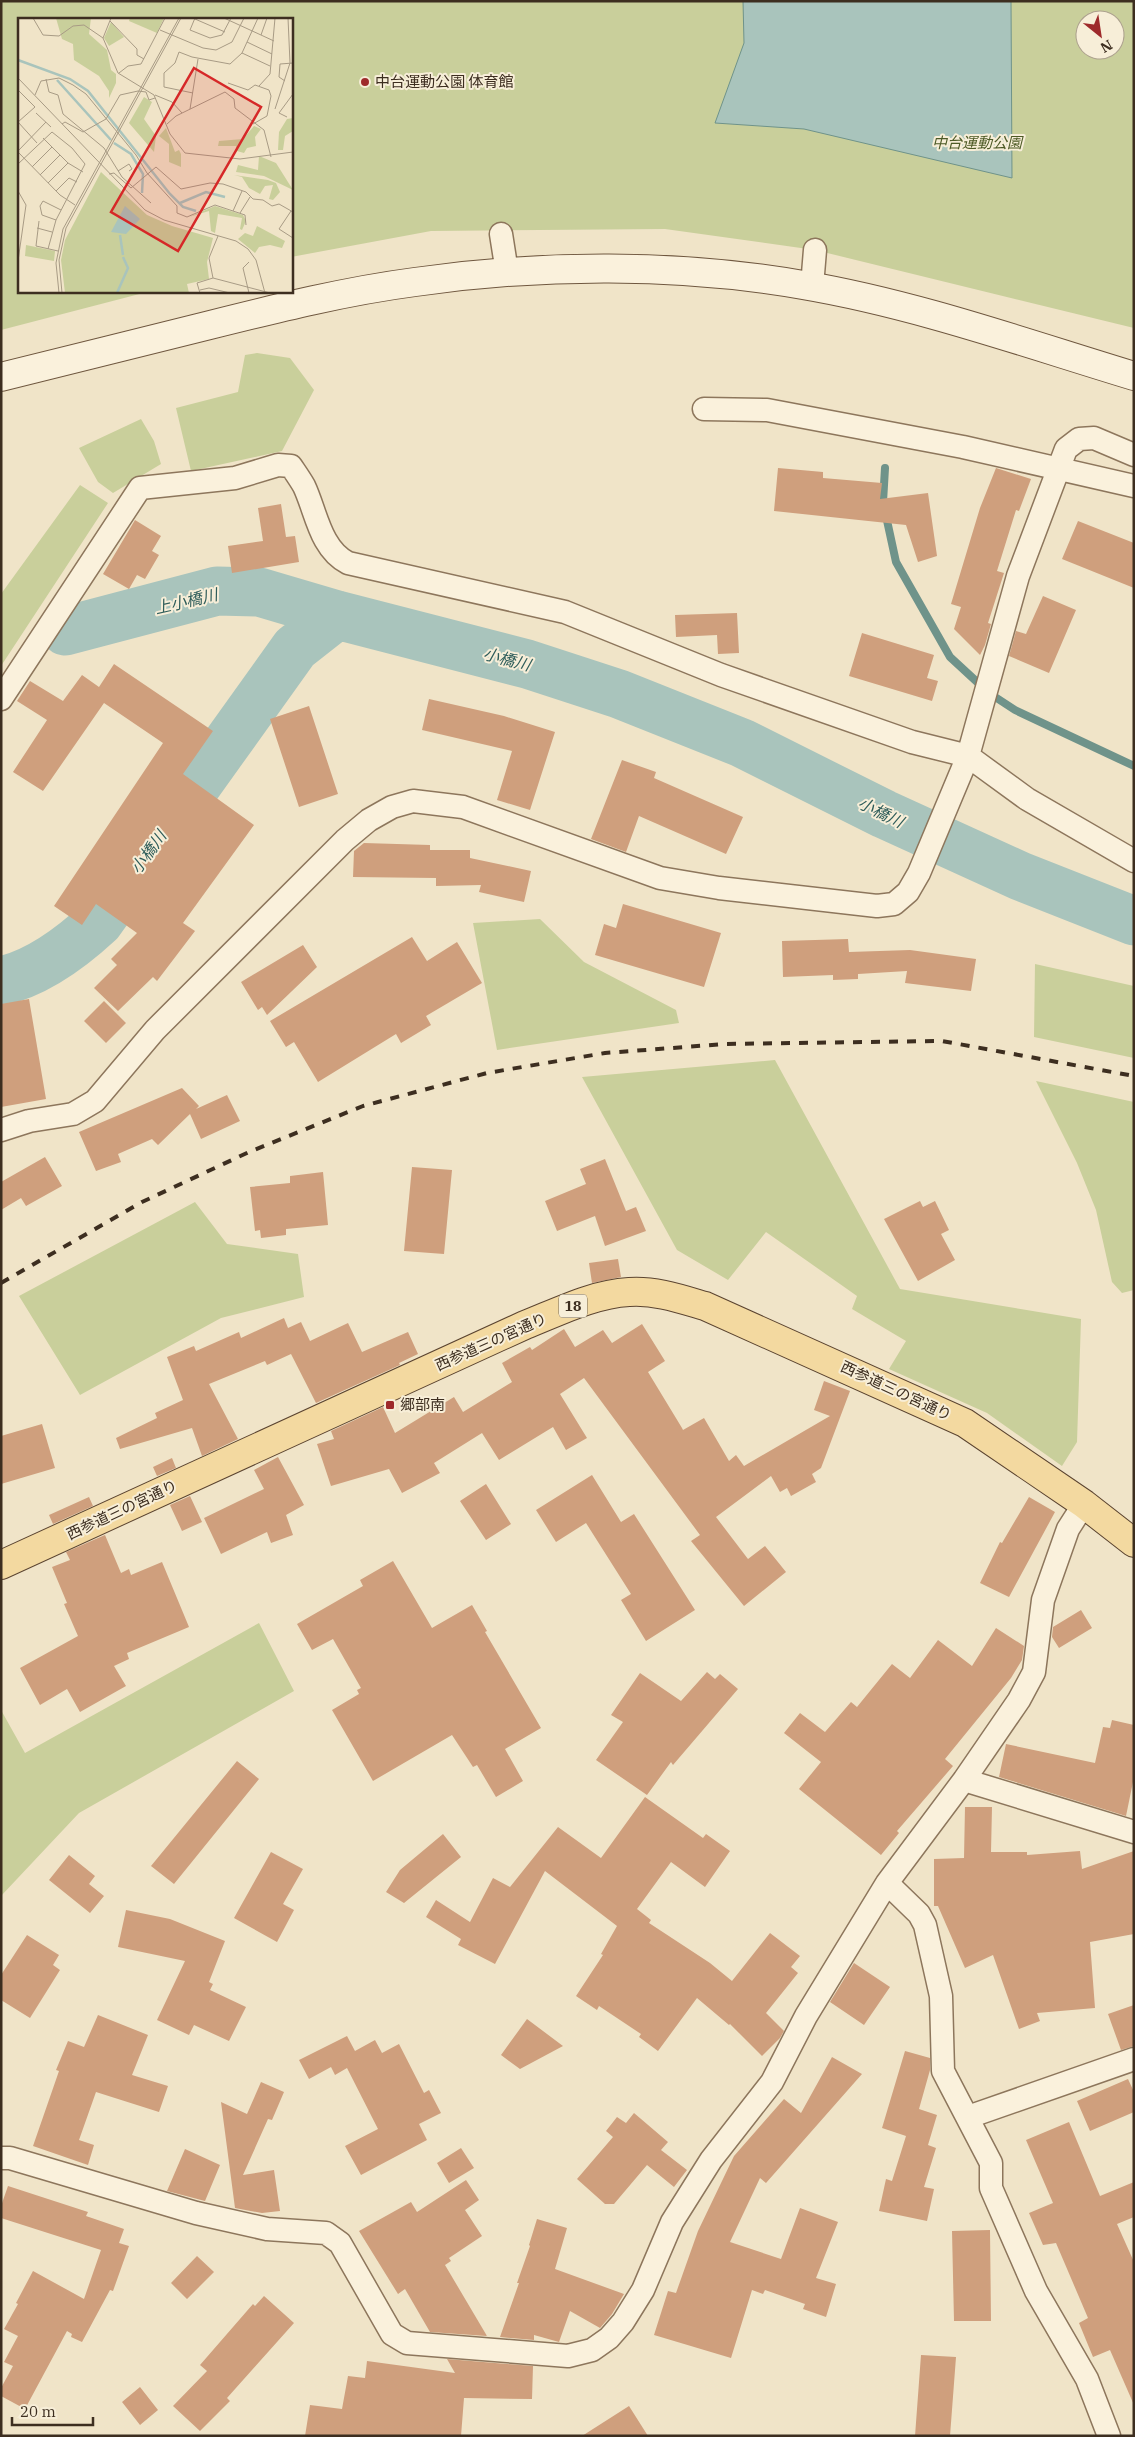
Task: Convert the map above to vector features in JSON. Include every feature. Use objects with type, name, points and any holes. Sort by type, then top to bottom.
[{"type":"main road","name":"西参道三の宮通り","points":[[1,1566],[525,1325],[587,1301],[629,1292],[664,1295],[705,1306],[956,1419],[1084,1504],[1134,1543]]},
{"type":"street","points":[[501,234],[508,272]]},
{"type":"street","points":[[812,286],[815,250]]},
{"type":"street","points":[[1,377],[334,296],[412,282],[558,269],[639,269],[730,276],[812,286],[896,306],[1134,376]]},
{"type":"street","points":[[704,409],[767,410],[963,446],[1059,470],[1134,486]]},
{"type":"street","points":[[1,1130],[29,1121],[73,1114],[95,1101],[155,1030],[345,840],[369,820],[392,807],[413,801],[463,807],[660,878],[719,888],[877,906],[894,904],[908,892],[918,874],[968,756],[1018,576],[1066,449],[1078,440],[1094,438],[1134,455]]},
{"type":"street","points":[[1,700],[140,488],[234,478],[278,465],[291,466],[304,485],[321,530],[332,551],[339,559],[348,563],[564,612],[721,675],[912,742],[968,756],[1026,799],[1134,861]]},
{"type":"street","points":[[1,2158],[10,2158],[196,2213],[258,2227],[326,2233],[340,2243],[392,2334],[407,2343],[568,2356],[592,2350],[609,2338],[623,2322],[643,2290],[672,2222],[711,2160],[772,2082],[806,2016],[887,1883],[964,1780],[1019,1700],[1034,1672],[1043,1600],[1068,1529],[1084,1504]]},
{"type":"street","points":[[964,1780],[1134,1832]]},
{"type":"street","points":[[887,1883],[919,1914],[925,1925],[941,1996],[943,2070],[991,2163],[991,2188],[1036,2292],[1087,2380],[1109,2436]]},
{"type":"street","points":[[968,2117],[1134,2059]]},
{"type":"green space","name":"中台運動公園","points":[[1,1],[1134,1],[1134,328],[815,250],[665,229],[431,231],[292,257],[292,18],[18,18],[18,292],[147,292],[1,330]]},
{"type":"green space","points":[[257,353],[290,358],[314,390],[282,451],[191,471],[176,408],[238,392],[245,355]]},
{"type":"green space","points":[[141,419],[154,441],[161,464],[113,493],[98,482],[79,448]]},
{"type":"green space","points":[[80,485],[108,503],[1,666],[1,594]]},
{"type":"green space","points":[[540,919],[584,962],[676,1010],[679,1023],[497,1050],[473,923]]},
{"type":"green space","points":[[1035,964],[1134,986],[1134,1058],[1034,1037]]},
{"type":"green space","points":[[775,1060],[900,1289],[1081,1319],[1077,1442],[1062,1466],[987,1413],[889,1369],[906,1341],[852,1309],[857,1296],[766,1232],[728,1280],[677,1250],[582,1077]]},
{"type":"green space","points":[[1036,1081],[1134,1102],[1134,1290],[1122,1293],[1112,1282],[1096,1210],[1077,1163]]},
{"type":"green space","points":[[195,1202],[227,1244],[298,1254],[304,1297],[221,1318],[80,1395],[19,1296]]},
{"type":"green space","points":[[259,1623],[294,1691],[79,1813],[1,1896],[1,1710],[25,1753]]},
{"type":"water","points":[[743,1],[1011,1],[1012,178],[804,129],[715,123],[744,43]]},
{"type":"building","points":[[778,468],[823,472],[823,478],[882,483],[880,499],[928,493],[937,556],[918,562],[906,525],[774,511]]},
{"type":"building","points":[[996,468],[1031,479],[1019,511],[1016,510],[997,571],[1004,573],[988,623],[991,624],[985,645],[980,655],[954,629],[961,607],[951,604],[980,508]]},
{"type":"building","points":[[281,504],[286,537],[295,536],[299,562],[232,573],[228,546],[263,541],[258,508]]},
{"type":"building","points":[[135,520],[161,536],[152,551],[159,555],[145,579],[137,575],[129,589],[103,574]]},
{"type":"building","points":[[1078,521],[1134,543],[1134,588],[1062,559]]},
{"type":"building","points":[[1043,596],[1076,610],[1049,673],[1009,656],[1016,631],[1026,634]]},
{"type":"building","points":[[737,613],[739,653],[718,654],[717,635],[676,637],[675,615]]},
{"type":"building","points":[[862,633],[934,655],[927,678],[938,681],[932,701],[849,676]]},
{"type":"building","points":[[114,664],[213,731],[183,774],[254,825],[183,923],[195,931],[157,981],[153,977],[118,1011],[94,988],[117,965],[111,959],[137,933],[96,904],[82,925],[54,906],[163,743],[104,703],[43,791],[13,772],[47,720],[17,701],[30,681],[63,701],[82,675],[99,687]]},
{"type":"building","points":[[429,699],[504,716],[555,732],[530,810],[497,800],[512,751],[422,730]]},
{"type":"building","points":[[309,706],[338,794],[299,807],[270,719]]},
{"type":"building","points":[[622,760],[656,772],[654,778],[743,817],[726,854],[639,816],[626,852],[591,839]]},
{"type":"building","points":[[364,843],[430,845],[430,850],[470,850],[470,858],[531,871],[524,902],[479,892],[481,885],[436,886],[436,878],[353,877],[354,851]]},
{"type":"building","points":[[623,904],[721,933],[704,987],[595,955],[604,924],[616,928]]},
{"type":"building","points":[[412,937],[427,961],[457,942],[482,983],[426,1016],[431,1025],[401,1043],[396,1034],[318,1082],[294,1042],[286,1047],[270,1021]]},
{"type":"building","points":[[848,939],[849,952],[910,950],[976,959],[971,991],[905,983],[907,971],[858,974],[858,979],[833,980],[833,975],[783,977],[782,941]]},
{"type":"building","points":[[303,945],[317,967],[267,1015],[262,1007],[258,1010],[241,982]]},
{"type":"building","points":[[29,999],[46,1099],[1,1107],[1,1004]]},
{"type":"building","points":[[104,1001],[126,1023],[106,1043],[84,1021]]},
{"type":"building","points":[[182,1088],[199,1106],[196,1109],[227,1095],[240,1121],[201,1139],[190,1114],[158,1145],[152,1139],[118,1154],[121,1162],[96,1171],[79,1132]]},
{"type":"building","points":[[45,1157],[62,1186],[26,1206],[21,1198],[1,1210],[1,1182]]},
{"type":"building","points":[[605,1159],[626,1211],[636,1207],[646,1231],[605,1246],[595,1216],[557,1231],[545,1201],[586,1184],[580,1169]]},
{"type":"building","points":[[412,1167],[452,1170],[444,1254],[404,1251]]},
{"type":"building","points":[[323,1172],[328,1225],[286,1229],[286,1235],[261,1238],[260,1230],[255,1231],[250,1187],[290,1183],[290,1176]]},
{"type":"building","points":[[920,1201],[923,1207],[935,1201],[949,1230],[941,1234],[955,1260],[918,1281],[884,1219]]},
{"type":"building","points":[[618,1259],[621,1277],[592,1283],[589,1263]]},
{"type":"building","points":[[284,1318],[288,1328],[301,1322],[310,1341],[348,1323],[362,1352],[408,1332],[418,1354],[399,1363],[400,1365],[316,1403],[291,1354],[267,1365],[265,1361],[209,1384],[238,1439],[202,1456],[192,1428],[120,1449],[116,1438],[157,1418],[155,1413],[183,1400],[167,1357],[194,1346],[196,1351],[239,1332],[241,1338]]},
{"type":"building","points":[[642,1324],[665,1361],[648,1372],[683,1430],[704,1418],[729,1461],[736,1455],[744,1466],[830,1416],[814,1410],[824,1381],[850,1391],[821,1468],[812,1474],[816,1482],[791,1496],[787,1488],[780,1492],[771,1476],[716,1517],[748,1559],[765,1546],[786,1572],[744,1606],[691,1541],[700,1535],[584,1378],[560,1394],[587,1438],[566,1450],[553,1427],[499,1460],[482,1433],[434,1463],[440,1473],[402,1493],[389,1469],[331,1486],[317,1444],[334,1439],[331,1431],[383,1407],[395,1433],[454,1397],[463,1412],[512,1382],[502,1363],[530,1347],[532,1350],[564,1329],[575,1347],[603,1330],[612,1343]]},
{"type":"building","points":[[42,1424],[55,1468],[1,1484],[1,1436]]},
{"type":"building","points":[[278,1457],[304,1505],[286,1515],[293,1535],[271,1543],[267,1532],[221,1554],[204,1518],[264,1489],[254,1470]]},
{"type":"building","points":[[172,1458],[176,1468],[157,1476],[153,1467]]},
{"type":"building","points":[[592,1475],[621,1522],[634,1514],[695,1610],[646,1641],[621,1600],[631,1594],[586,1523],[556,1542],[536,1510]]},
{"type":"building","points":[[486,1484],[511,1524],[486,1540],[460,1501]]},
{"type":"building","points":[[190,1496],[202,1522],[182,1531],[170,1505]]},
{"type":"building","points":[[89,1497],[93,1506],[53,1524],[49,1515]]},
{"type":"building","points":[[1029,1497],[1055,1512],[1009,1597],[980,1583],[1000,1542],[1002,1543]]},
{"type":"building","points":[[105,1535],[121,1573],[129,1569],[131,1575],[162,1562],[189,1627],[127,1653],[129,1659],[114,1666],[126,1686],[80,1712],[67,1689],[40,1705],[20,1668],[78,1636],[64,1604],[67,1603],[52,1567],[70,1560],[66,1552]]},
{"type":"building","points":[[393,1561],[432,1628],[472,1605],[487,1631],[485,1632],[541,1728],[505,1749],[523,1781],[496,1797],[477,1765],[473,1767],[452,1735],[373,1781],[332,1710],[359,1694],[357,1690],[361,1688],[333,1639],[312,1650],[297,1624],[363,1586],[360,1580]]},
{"type":"building","points":[[1081,1610],[1092,1628],[1059,1648],[1052,1637],[1053,1627]]},
{"type":"building","points":[[996,1628],[1024,1646],[1022,1660],[1011,1678],[945,1759],[953,1766],[897,1831],[899,1833],[881,1855],[799,1789],[821,1762],[784,1733],[800,1713],[825,1732],[851,1702],[857,1707],[892,1664],[910,1678],[938,1640],[972,1666]]},
{"type":"building","points":[[707,1672],[715,1679],[720,1674],[738,1689],[673,1765],[671,1762],[647,1795],[596,1760],[623,1722],[611,1715],[640,1673],[681,1701]]},
{"type":"building","points":[[1112,1720],[1134,1725],[1134,1777],[1126,1816],[999,1777],[1006,1744],[1095,1763],[1103,1727],[1110,1728]]},
{"type":"building","points":[[237,1761],[259,1779],[174,1884],[151,1866]]},
{"type":"building","points":[[645,1797],[703,1838],[706,1834],[730,1851],[705,1887],[671,1862],[637,1909],[651,1920],[649,1923],[710,1963],[732,1981],[770,1933],[800,1956],[791,1967],[798,1973],[766,2013],[784,2031],[780,2038],[762,2056],[730,2024],[697,1998],[658,2051],[639,2037],[641,2034],[599,2006],[597,2010],[576,1996],[603,1955],[601,1954],[617,1926],[545,1871],[495,1964],[458,1945],[461,1939],[426,1917],[436,1900],[470,1922],[493,1878],[510,1887],[558,1827],[601,1858]]},
{"type":"building","points":[[965,1807],[992,1807],[991,1852],[1027,1852],[1027,1855],[1080,1851],[1082,1869],[1134,1851],[1134,1934],[1090,1942],[1095,2008],[1037,2013],[1040,2021],[1019,2029],[993,1955],[965,1968],[938,1906],[934,1906],[934,1859],[964,1858]]},
{"type":"building","points":[[443,1834],[461,1857],[404,1903],[386,1892],[400,1870]]},
{"type":"building","points":[[271,1852],[303,1869],[283,1904],[294,1910],[277,1942],[234,1918]]},
{"type":"building","points":[[69,1855],[95,1876],[89,1884],[104,1896],[90,1913],[49,1880]]},
{"type":"building","points":[[126,1910],[170,1919],[225,1941],[209,1982],[213,1984],[210,1990],[246,2007],[229,2041],[194,2025],[189,2035],[157,2020],[185,1961],[118,1947]]},
{"type":"building","points":[[27,1935],[59,1955],[53,1965],[60,1970],[30,2018],[1,2000],[1,1975]]},
{"type":"building","points":[[854,1963],[890,1987],[864,2025],[830,2002]]},
{"type":"building","points":[[1134,2005],[1134,2046],[1121,2050],[1108,2014]]},
{"type":"building","points":[[98,2015],[148,2035],[132,2075],[168,2086],[159,2112],[96,2092],[79,2140],[94,2145],[88,2165],[33,2146],[59,2071],[56,2070],[68,2041],[84,2047]]},
{"type":"building","points":[[527,2019],[563,2046],[520,2069],[501,2055]]},
{"type":"building","points":[[347,2036],[355,2051],[375,2040],[382,2053],[399,2044],[424,2093],[429,2090],[441,2113],[419,2124],[427,2140],[361,2175],[345,2146],[378,2129],[347,2068],[335,2075],[331,2067],[309,2079],[299,2060]]},
{"type":"building","points":[[905,2051],[930,2058],[930,2070],[919,2109],[937,2115],[928,2145],[936,2148],[924,2187],[934,2189],[927,2221],[879,2211],[886,2179],[892,2181],[906,2136],[882,2128]]},
{"type":"building","points":[[832,2057],[862,2074],[766,2183],[760,2178],[730,2242],[781,2259],[800,2208],[838,2222],[816,2278],[836,2284],[826,2317],[803,2309],[805,2304],[765,2290],[763,2294],[752,2290],[731,2358],[654,2335],[668,2291],[676,2293],[698,2231],[734,2156],[784,2099],[801,2113]]},
{"type":"building","points":[[1128,2079],[1134,2092],[1134,2112],[1090,2131],[1077,2101]]},
{"type":"building","points":[[261,2082],[284,2092],[272,2120],[268,2119],[243,2175],[274,2170],[280,2211],[262,2213],[235,2208],[221,2102],[247,2114]]},
{"type":"building","points":[[634,2113],[668,2142],[661,2150],[687,2170],[674,2187],[647,2165],[614,2204],[605,2204],[577,2179],[613,2137],[606,2131],[617,2117],[626,2123]]},
{"type":"building","points":[[1069,2122],[1100,2196],[1134,2182],[1134,2217],[1117,2224],[1134,2262],[1134,2405],[1110,2350],[1093,2357],[1079,2323],[1088,2318],[1056,2243],[1043,2245],[1029,2213],[1053,2203],[1026,2140]]},
{"type":"building","points":[[461,2148],[474,2168],[449,2183],[437,2163]]},
{"type":"building","points":[[185,2149],[220,2165],[205,2201],[167,2191]]},
{"type":"building","points":[[466,2180],[479,2200],[465,2210],[482,2236],[449,2258],[451,2261],[445,2265],[487,2336],[430,2332],[405,2289],[398,2294],[359,2231],[411,2202],[417,2212]]},
{"type":"building","points":[[8,2186],[88,2212],[86,2216],[124,2229],[119,2243],[129,2246],[113,2291],[110,2290],[82,2342],[71,2337],[72,2334],[67,2331],[25,2409],[1,2396],[1,2388],[13,2366],[4,2362],[18,2336],[4,2329],[18,2304],[16,2303],[33,2271],[84,2299],[101,2250],[1,2218],[1,2206]]},
{"type":"building","points":[[537,2219],[567,2228],[555,2269],[624,2294],[612,2314],[600,2328],[570,2311],[559,2342],[534,2335],[534,2340],[500,2337],[519,2283],[517,2283]]},
{"type":"building","points":[[990,2230],[991,2321],[954,2321],[952,2231]]},
{"type":"building","points":[[197,2256],[214,2272],[187,2299],[171,2283]]},
{"type":"building","points":[[264,2296],[294,2323],[227,2398],[230,2401],[200,2431],[173,2406],[207,2371],[200,2365],[253,2304],[255,2306]]},
{"type":"building","points":[[921,2355],[956,2357],[950,2436],[915,2436]]},
{"type":"building","points":[[447,2359],[533,2366],[532,2399],[464,2398],[461,2436],[305,2436],[310,2405],[342,2409],[348,2376],[365,2378],[367,2361],[455,2373]]},
{"type":"building","points":[[140,2387],[158,2410],[140,2425],[122,2402]]},
{"type":"building","points":[[629,2406],[648,2436],[582,2436]]},
{"type":"waterway","points":[[885,468],[883,502],[896,562],[950,657],[989,693],[1015,710],[1134,766]]},
{"type":"waterway","name":"小橋川","points":[[65,631],[217,591],[259,592],[337,615],[527,664],[619,694],[742,743],[884,814],[1020,876],[1134,921]]},
{"type":"waterway","name":"小橋川","points":[[1,981],[28,972],[54,958],[78,941],[99,922],[295,648],[337,615]]},
{"type":"railway","points":[[1,1283],[142,1202],[249,1152],[363,1106],[487,1073],[605,1053],[725,1044],[942,1041],[1134,1076]]},
{"type":"place","name":"中台運動公園 体育館","points":[[365,82]]},
{"type":"place","name":"郷部南","points":[[390,1405]]},
{"type":"water label","name":"上小橋川","points":[[186,601]]}]
